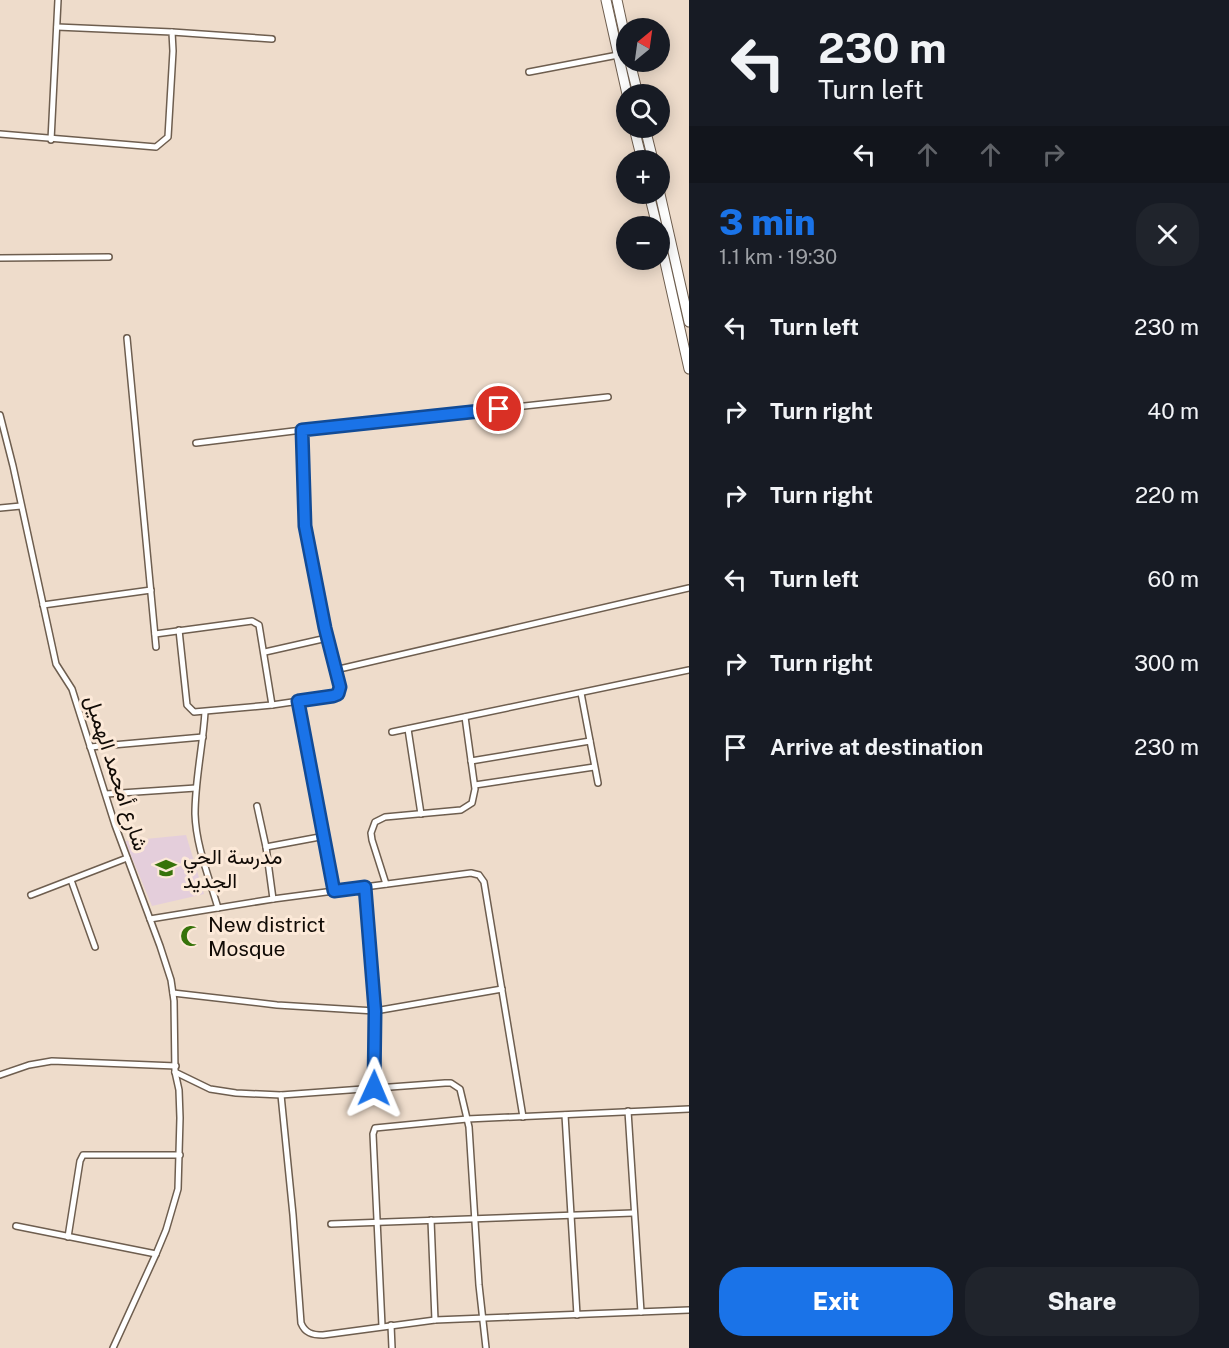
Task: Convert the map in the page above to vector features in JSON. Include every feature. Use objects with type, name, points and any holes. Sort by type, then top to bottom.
[{"type":"highway","points":[[606,0],[616,47]]},
{"type":"highway","points":[[617,0],[621,18]]},
{"type":"highway","points":[[663,204],[686,297],[689,322]]},
{"type":"highway","points":[[667,270],[689,369]]},
{"type":"street","points":[[51,140],[58,0]]},
{"type":"street","points":[[57,27],[272,39]]},
{"type":"street","points":[[0,134],[156,147],[168,137],[170,127],[172,32]]},
{"type":"street","points":[[529,72],[616,56]]},
{"type":"street","points":[[0,258],[109,257]]},
{"type":"street","points":[[127,338],[156,647]]},
{"type":"street","points":[[196,443],[608,397]]},
{"type":"street","name":"شارع أمحمد الهميل","points":[[0,415],[56,664],[72,689],[174,993],[175,1069],[180,1155],[178,1189],[166,1230],[113,1348]]},
{"type":"street","points":[[179,630],[187,705],[194,712],[272,705],[336,695],[340,687],[327,638],[305,526],[302,430]]},
{"type":"street","points":[[0,508],[21,506]]},
{"type":"street","points":[[335,670],[689,588]]},
{"type":"street","points":[[43,605],[151,590]]},
{"type":"street","points":[[155,634],[254,621],[259,625],[265,652],[272,705]]},
{"type":"street","points":[[265,652],[327,638]]},
{"type":"street","points":[[392,732],[689,670]]},
{"type":"street","points":[[581,693],[597,783]]},
{"type":"street","points":[[298,701],[334,891]]},
{"type":"street","points":[[205,712],[195,814],[198,842],[218,908]]},
{"type":"street","points":[[386,884],[372,840],[372,826],[378,818],[461,810],[467,807],[475,797],[465,717]]},
{"type":"street","points":[[408,729],[421,814]]},
{"type":"street","points":[[90,747],[203,737]]},
{"type":"street","points":[[471,761],[590,741]]},
{"type":"street","points":[[475,785],[594,767]]},
{"type":"street","points":[[106,795],[196,788]]},
{"type":"street","points":[[257,806],[266,847],[273,899]]},
{"type":"street","points":[[266,847],[325,836]]},
{"type":"street","points":[[31,895],[127,858]]},
{"type":"street","points":[[150,919],[273,899],[471,873],[479,875],[484,882],[523,1117]]},
{"type":"street","points":[[71,880],[94,947]]},
{"type":"street","points":[[365,887],[375,1011],[374,1088]]},
{"type":"street","points":[[174,993],[277,1005],[375,1011],[502,989]]},
{"type":"street","points":[[0,1075],[29,1065],[52,1061],[175,1069],[210,1089],[224,1092],[281,1095],[445,1083],[456,1086],[462,1094],[467,1119],[486,1348]]},
{"type":"street","points":[[281,1095],[301,1323],[303,1328],[314,1335],[435,1320],[689,1310]]},
{"type":"street","points":[[382,1326],[374,1129],[379,1126],[467,1119],[689,1109]]},
{"type":"street","points":[[628,1111],[641,1312]]},
{"type":"street","points":[[565,1114],[578,1315]]},
{"type":"street","points":[[68,1237],[80,1161],[83,1155],[180,1155]]},
{"type":"street","points":[[331,1224],[633,1213]]},
{"type":"street","points":[[431,1221],[435,1320]]},
{"type":"street","points":[[16,1226],[156,1254]]},
{"type":"street","points":[[391,1325],[392,1348]]},
{"type":"shaded area","name":"مدرسة الحي الجديد","points":[[186,835],[204,894],[152,906],[125,841]]},
{"type":"place","name":"مدرسة الحي الجديد","points":[[166,868]]},
{"type":"place","name":"New district Mosque","points":[[191,936]]},
{"type":"route","points":[[374,1088],[375,1011],[365,887],[334,891],[298,701],[333,696],[338,694],[340,687],[325,628],[305,526],[302,430],[499,409]]}]
